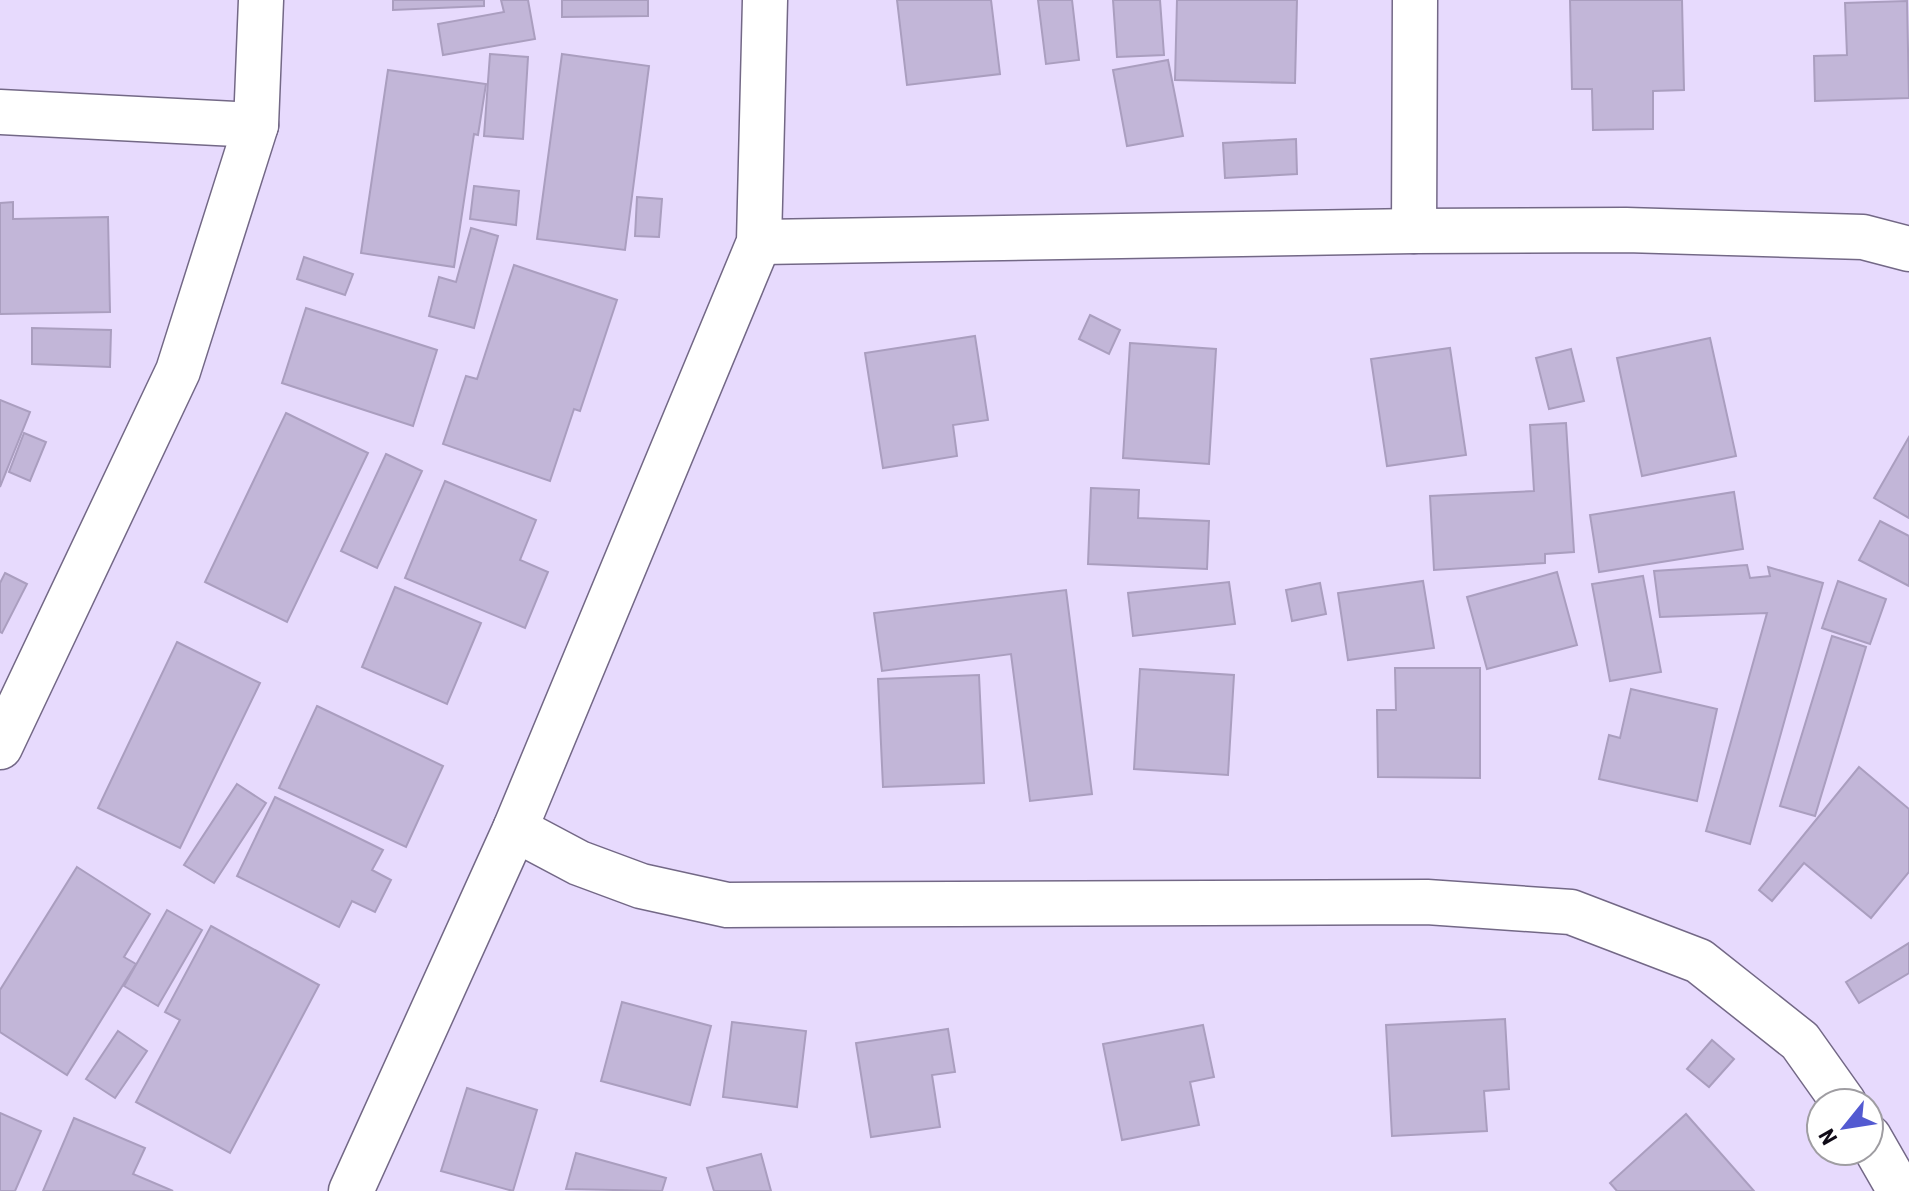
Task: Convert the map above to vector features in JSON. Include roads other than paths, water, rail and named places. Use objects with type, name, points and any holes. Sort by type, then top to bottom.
[{"type":"street","points":[[0,747],[178,371],[256,125],[261,0]]},
{"type":"street","points":[[351,1191],[515,829],[759,242],[765,0]]},
{"type":"street","points":[[1414,231],[1415,0]]},
{"type":"street","points":[[0,112],[256,125]]},
{"type":"street","points":[[759,242],[1626,230],[1863,237],[1909,249]]},
{"type":"street","points":[[515,829],[579,863],[641,886],[727,905],[1427,902],[1571,912],[1699,961],[1800,1041],[1833,1087]]},
{"type":"street","points":[[1885,1165],[1900,1191]]}]
